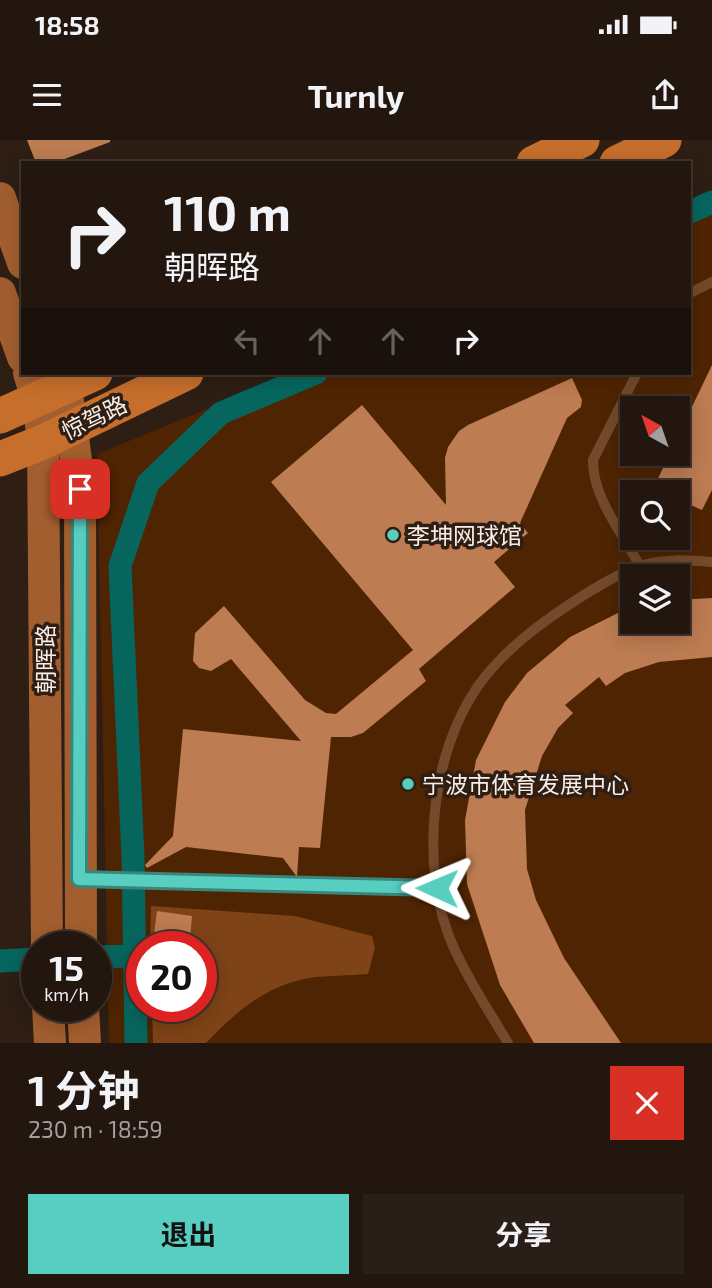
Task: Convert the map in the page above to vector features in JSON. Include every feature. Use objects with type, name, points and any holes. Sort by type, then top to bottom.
[{"type":"main road","points":[[538,161],[582,140]]},
{"type":"main road","points":[[621,161],[664,140]]},
{"type":"main road","points":[[0,198],[21,257]]},
{"type":"main road","points":[[0,293],[21,351]]},
{"type":"main road","name":"惊驾路","points":[[0,458],[57,435],[182,375]]},
{"type":"main road","name":"惊驾路","points":[[0,416],[58,381]]},
{"type":"main road","name":"朝晖路","points":[[47,931],[58,381]]},
{"type":"main road","name":"朝晖路","points":[[57,435],[80,489],[92,879],[83,931]]},
{"type":"main road","points":[[49,1022],[50,1043]]},
{"type":"main road","points":[[84,1022],[85,1043]]},
{"type":"lane","points":[[691,292],[712,282]]},
{"type":"lane","points":[[636,375],[593,460],[593,472],[597,487],[639,564]]},
{"type":"lane","points":[[655,564],[685,560],[712,562]]},
{"type":"lane","points":[[508,1043],[452,944],[437,888],[434,820],[440,775],[456,727],[478,687],[532,631],[564,608],[620,577]]},
{"type":"lane","points":[[92,879],[437,888]]},
{"type":"shaded area","name":"宁波市体育发展中心","points":[[712,204],[712,1043],[109,1043],[109,1022],[112,1022],[112,931],[107,931],[97,454],[291,375],[691,375],[691,213]]},
{"type":"shaded area","points":[[151,906],[295,916],[372,936],[375,948],[368,974],[309,978],[279,987],[240,1011],[206,1043],[153,1043],[152,1022],[217,1022],[217,931],[150,931]]},
{"type":"building","points":[[27,140],[110,140],[59,161],[35,161]]},
{"type":"building","points":[[712,365],[712,490],[702,510],[690,505],[690,480],[657,480],[664,466],[690,466],[690,411]]},
{"type":"building","points":[[572,378],[582,400],[581,407],[567,418],[520,523],[528,533],[494,562],[515,587],[419,669],[426,681],[363,733],[351,737],[331,737],[320,848],[299,847],[297,877],[283,858],[186,847],[147,868],[145,865],[173,836],[183,729],[301,741],[231,659],[211,671],[199,668],[193,661],[195,633],[224,606],[305,700],[326,713],[336,714],[413,650],[271,482],[362,405],[446,505],[445,458],[448,447],[459,431]]},
{"type":"building","points":[[712,598],[712,657],[659,662],[625,673],[606,686],[599,677],[565,705],[573,713],[558,728],[542,756],[525,810],[527,869],[536,900],[564,958],[621,1043],[534,1043],[500,985],[467,884],[465,820],[476,760],[505,702],[527,673],[570,637],[620,612],[620,634],[690,634],[690,599]]},
{"type":"building","points":[[157,911],[192,916],[191,931],[154,931]]},
{"type":"waterway","points":[[691,212],[712,202]]},
{"type":"waterway","points":[[136,1043],[133,857],[120,566],[148,483],[221,413],[311,375]]},
{"type":"waterway","points":[[112,957],[126,956]]},
{"type":"waterway","points":[[0,961],[21,960]]},
{"type":"place","name":"李坤网球馆","points":[[393,535]]},
{"type":"place","name":"宁波市体育发展中心","points":[[408,784]]},
{"type":"route","points":[[80,489],[79,879],[437,888]]}]
